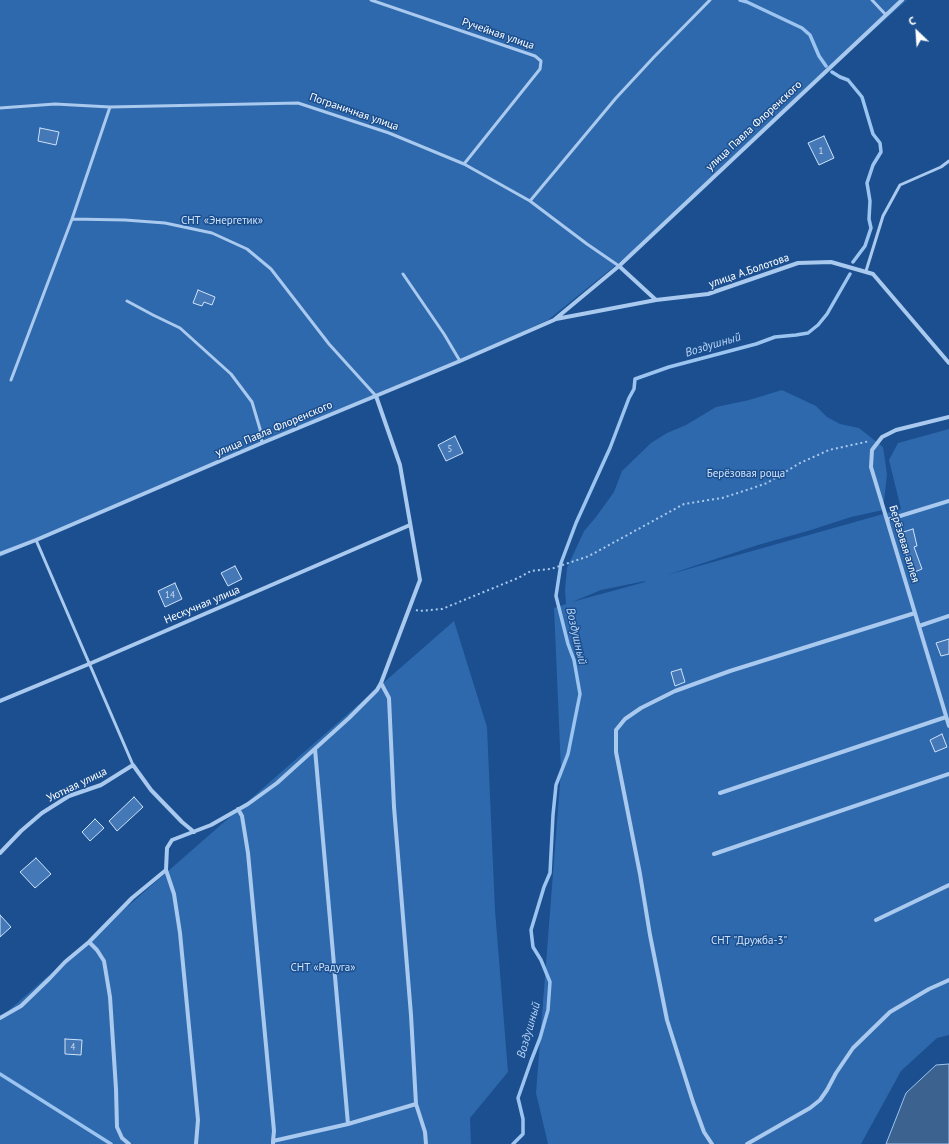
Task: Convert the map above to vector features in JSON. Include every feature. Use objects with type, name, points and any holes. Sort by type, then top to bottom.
[{"type":"street","name":"улица Павла Флоренского","points":[[554,320],[619,266],[902,0]]},
{"type":"street","name":"улица А.Болотова","points":[[656,300],[708,294],[798,263],[831,262],[873,274],[949,363]]},
{"type":"street","points":[[619,266],[656,300]]},
{"type":"street","name":"улица Павла Флоренского","points":[[0,554],[554,320],[656,300]]},
{"type":"street","points":[[196,1144],[198,1120],[180,933],[174,894],[166,870],[168,848],[172,840],[211,825],[238,809],[276,783],[349,718],[377,690],[381,683],[420,580],[400,465],[376,396]]},
{"type":"street","points":[[882,437],[896,430],[949,417]]},
{"type":"street","name":"Берёзовая аллея","points":[[882,437],[872,450],[871,467],[949,726]]},
{"type":"street","points":[[887,520],[949,501]]},
{"type":"street","name":"Нескучная улица","points":[[0,701],[410,525]]},
{"type":"street","points":[[712,1144],[704,1132],[693,1102],[667,1020],[616,752],[616,730],[625,720],[641,708],[675,691],[730,671],[915,613]]},
{"type":"street","points":[[919,626],[949,616]]},
{"type":"street","points":[[381,683],[389,698],[394,807],[411,1015],[416,1104],[425,1132],[426,1144]]},
{"type":"street","points":[[720,793],[946,716]]},
{"type":"street","points":[[315,748],[348,1124]]},
{"type":"street","points":[[133,766],[152,790],[182,822],[194,832]]},
{"type":"street","name":"Уютная улица","points":[[0,852],[42,813],[69,796],[101,785],[133,766]]},
{"type":"street","points":[[714,854],[949,774]]},
{"type":"street","points":[[238,809],[242,816],[248,854],[274,1131],[273,1143],[348,1124],[416,1104]]},
{"type":"street","points":[[0,1018],[21,1006],[65,962],[89,942],[132,898],[166,870]]},
{"type":"street","points":[[876,920],[949,885]]},
{"type":"street","points":[[89,942],[97,950],[104,961],[110,997],[118,1127],[122,1138],[129,1144]]},
{"type":"street","points":[[747,1144],[810,1108],[820,1100],[852,1048],[890,1012],[929,989],[949,980]]},
{"type":"lane","name":"Ручейная улица","points":[[371,0],[535,56],[540,61],[540,68],[464,164]]},
{"type":"lane","points":[[530,201],[616,98],[710,0]]},
{"type":"lane","points":[[872,0],[886,15]]},
{"type":"lane","name":"Пограничная улица","points":[[0,108],[55,104],[110,106],[298,103],[389,133],[464,164],[530,201],[619,266]]},
{"type":"lane","points":[[11,380],[72,219],[110,106]]},
{"type":"lane","points":[[866,271],[883,216],[900,185],[941,167],[949,161]]},
{"type":"lane","points":[[72,219],[125,220],[164,223],[212,233],[247,248],[271,269],[329,344],[376,396]]},
{"type":"lane","points":[[403,274],[444,334],[460,361]]},
{"type":"lane","points":[[127,301],[152,316],[180,328],[231,374],[252,402],[260,429],[262,443]]},
{"type":"lane","points":[[36,540],[133,766]]},
{"type":"path","points":[[410,607],[419,611],[442,609],[532,571],[551,569],[595,553],[684,504],[722,498],[750,489],[767,483],[800,463],[829,450],[867,442],[882,437]]},
{"type":"green space","name":"СНТ «Энергетик»","points":[[0,0],[907,0],[823,75],[653,235],[548,320],[485,349],[128,500],[0,557]]},
{"type":"green space","name":"СНТ \"Дружба-3\"","points":[[782,390],[816,406],[827,417],[840,424],[859,428],[883,447],[887,474],[883,510],[851,517],[758,545],[667,575],[901,509],[889,460],[898,443],[949,429],[949,1035],[937,1038],[901,1071],[861,1144],[548,1144],[536,1093],[561,770],[554,608],[566,604],[565,590],[567,568],[584,531],[614,492],[622,471],[651,443],[667,433],[686,425],[716,407],[749,400]],"holes":[[[645,582],[572,602],[601,590]]]},
{"type":"green space","name":"СНТ «Радуга»","points":[[454,621],[487,727],[495,910],[508,1072],[470,1118],[471,1144],[0,1144],[0,1018]]},
{"type":"shaded area","points":[[949,1064],[949,1144],[886,1144],[906,1093],[936,1065]]},
{"type":"building","points":[[40,128],[59,132],[56,145],[38,141]]},
{"type":"building","points":[[824,136],[834,158],[819,165],[808,143]]},
{"type":"building","points":[[198,290],[215,297],[212,305],[204,302],[202,306],[193,303]]},
{"type":"building","points":[[455,436],[463,453],[446,461],[438,445]]},
{"type":"building","points":[[913,529],[917,546],[914,547],[922,569],[912,573],[900,533]]},
{"type":"building","points":[[235,566],[242,579],[228,586],[221,573]]},
{"type":"building","points":[[175,583],[182,599],[165,607],[158,591]]},
{"type":"building","points":[[949,639],[949,654],[941,656],[936,643]]},
{"type":"building","points":[[681,669],[685,682],[675,686],[671,672]]},
{"type":"building","points":[[942,734],[947,747],[935,752],[930,740]]},
{"type":"building","points":[[134,797],[143,807],[117,831],[109,821]]},
{"type":"building","points":[[95,819],[104,828],[90,841],[82,832]]},
{"type":"building","points":[[36,858],[51,874],[35,888],[20,872]]},
{"type":"building","points":[[0,915],[11,927],[0,937]]},
{"type":"building","points":[[65,1039],[82,1040],[81,1055],[65,1054]]},
{"type":"waterway","name":"Воздушный","points":[[740,0],[802,28],[810,35],[819,56],[826,66]]},
{"type":"waterway","name":"Воздушный","points":[[832,72],[848,80],[862,97],[873,134],[880,143],[881,152],[873,165],[867,183],[870,201],[869,219],[871,228],[865,246],[853,262]]},
{"type":"waterway","name":"Воздушный","points":[[513,1144],[523,1134],[523,1119],[518,1098],[540,1038],[548,1010],[550,982],[541,960],[533,947],[531,930],[544,887],[550,873],[556,785],[568,754],[580,694],[574,660],[568,644],[556,596],[561,563],[576,523],[610,448],[629,398],[634,389],[635,379],[669,367],[756,344],[775,337],[808,333],[818,325],[827,314],[850,274]]},
{"type":"waterway","points":[[0,1074],[111,1144]]},
{"type":"park label","name":"Берёзовая роща","points":[[746,474]]}]
